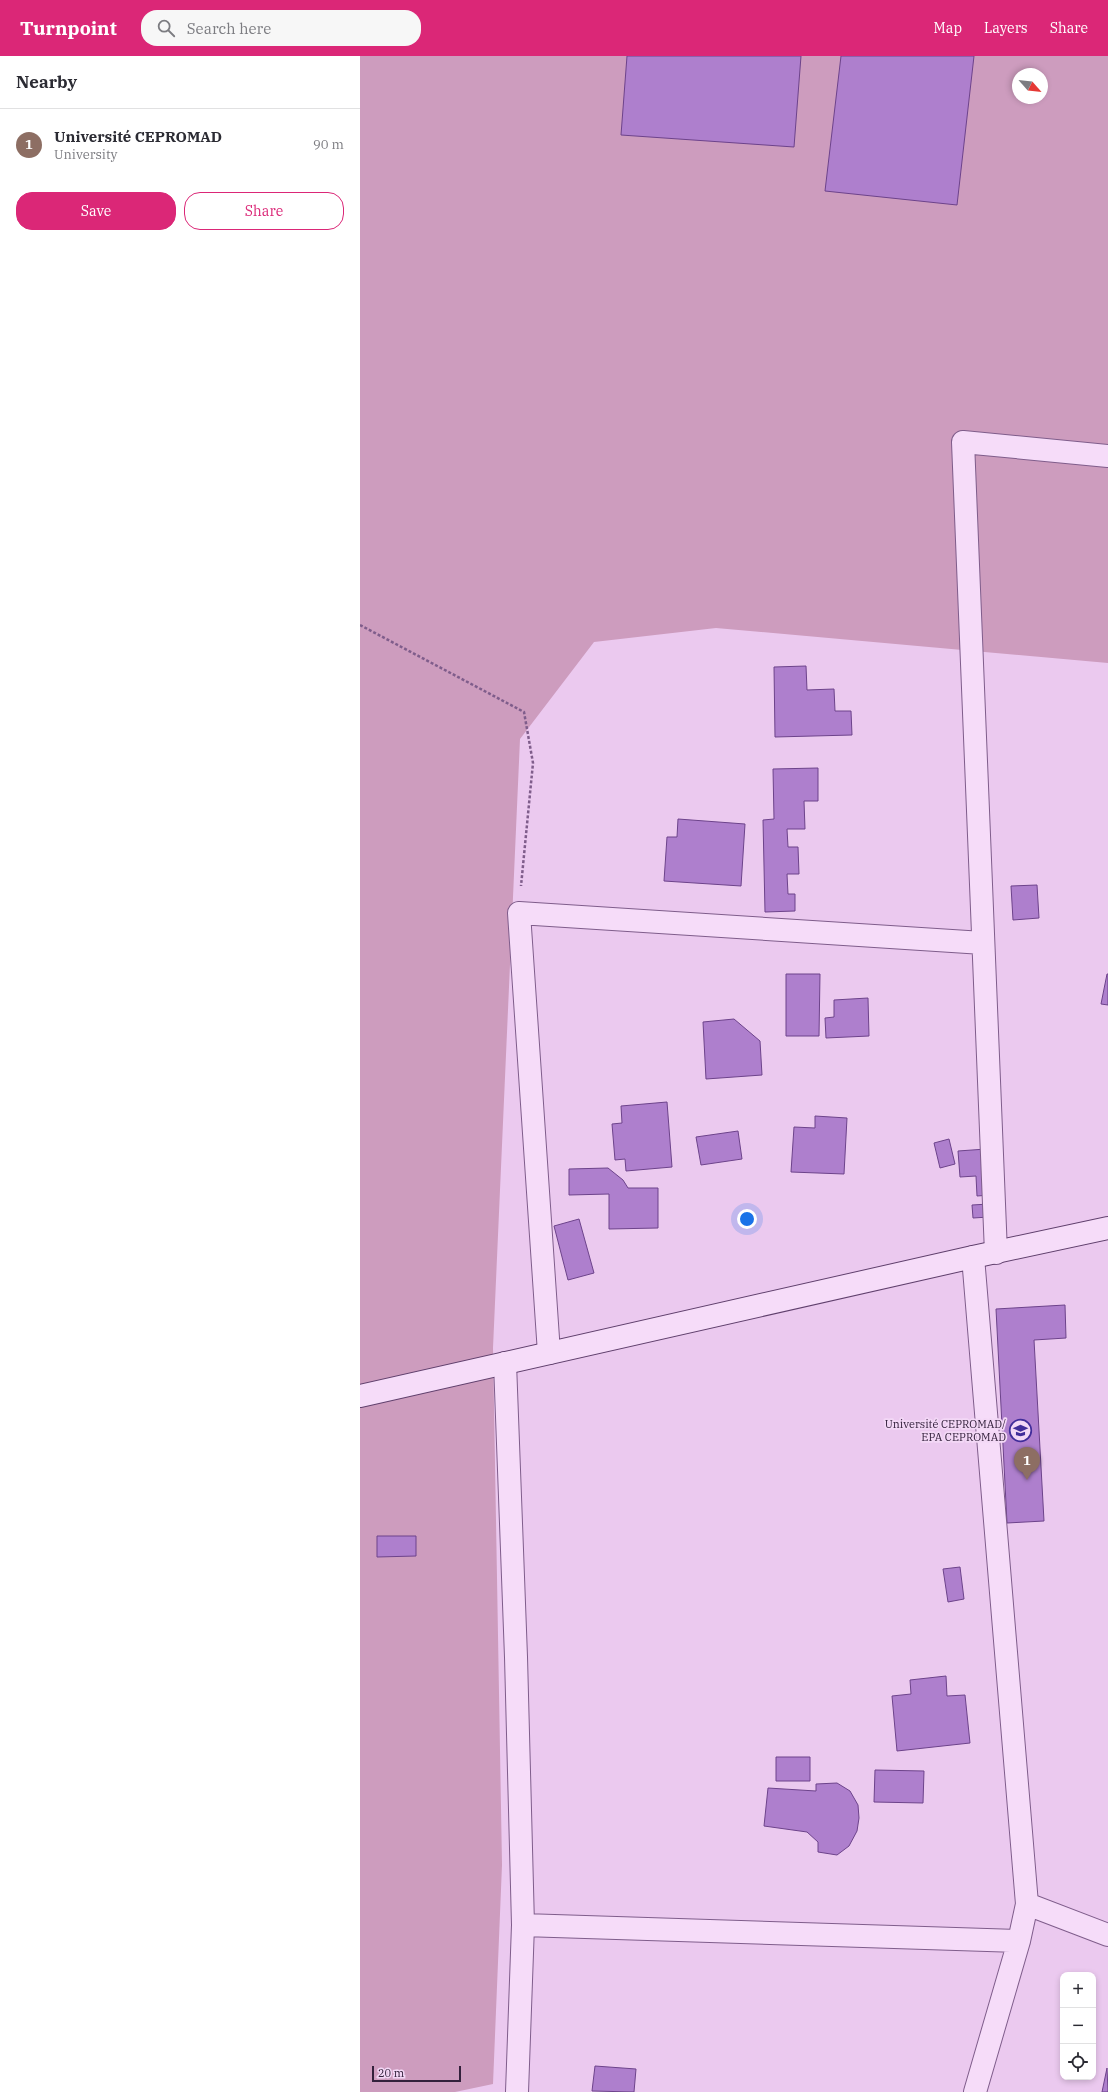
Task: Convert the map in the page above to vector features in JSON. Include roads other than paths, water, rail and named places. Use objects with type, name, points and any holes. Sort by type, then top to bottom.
[{"type":"street","points":[[996,1253],[963,442],[1108,456]]},
{"type":"street","points":[[549,1353],[519,913],[983,943]]},
{"type":"street","points":[[360,1396],[973,1257],[1108,1228]]},
{"type":"street","points":[[973,1257],[1027,1904],[1019,1942],[975,2092]]},
{"type":"street","points":[[505,1363],[516,1657],[523,1925],[517,2092]]},
{"type":"street","points":[[1027,1904],[1108,1935]]},
{"type":"street","points":[[523,1925],[1019,1942]]},
{"type":"place","name":"Université CEPROMAD/ EPA CEPROMAD","points":[[1021,1430]]},
{"type":"place","name":"Université CEPROMAD","points":[[1027,1480]]}]
